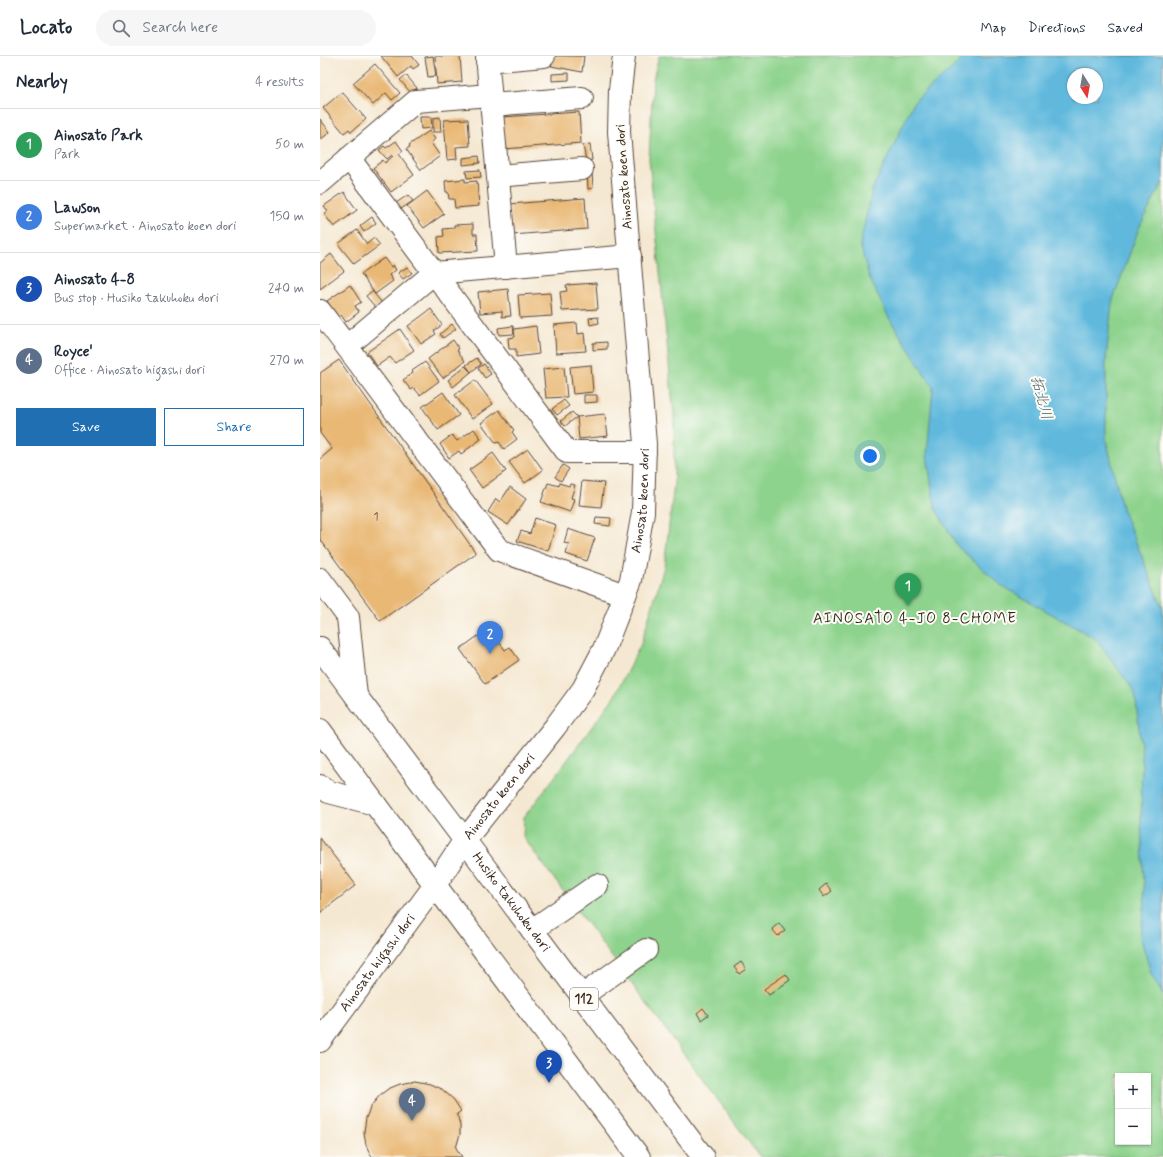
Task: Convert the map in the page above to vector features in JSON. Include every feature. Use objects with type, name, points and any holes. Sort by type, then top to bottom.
[{"type":"street","points":[[506,267],[487,59],[544,56]]},
{"type":"street","name":"Ainosato koen dori","points":[[435,885],[464,841],[555,727],[583,689],[604,649],[631,580],[643,512],[645,444],[619,132],[620,90],[624,56]]},
{"type":"street","points":[[320,183],[416,101],[582,98]]},
{"type":"street","points":[[349,158],[567,452],[645,452]]},
{"type":"street","points":[[498,176],[582,169]]},
{"type":"street","points":[[347,346],[434,273],[630,256]]},
{"type":"street","points":[[320,311],[499,550],[625,595]]},
{"type":"street","points":[[320,579],[348,617],[356,696]]},
{"type":"street","name":"Husiko takuhoku dori","points":[[320,648],[703,1157]]},
{"type":"street","points":[[320,730],[639,1157]]},
{"type":"street","points":[[320,786],[329,792],[375,804]]},
{"type":"street","name":"Ainosato higashi dori","points":[[320,1041],[435,885]]},
{"type":"street","points":[[532,930],[597,885]]},
{"type":"street","points":[[582,996],[646,950]]},
{"type":"green space","points":[[659,56],[1163,56],[1163,1157],[760,1157],[523,837],[524,817],[614,697],[641,644],[664,567],[674,484],[674,416],[649,159],[653,80]]},
{"type":"water","name":"拓北川","points":[[966,56],[986,58],[1001,56],[1163,56],[1163,181],[1139,228],[1112,302],[1106,360],[1106,438],[1122,508],[1163,608],[1163,995],[1151,974],[1140,935],[1145,903],[1141,824],[1142,755],[1135,692],[1096,639],[1002,586],[958,547],[935,508],[927,455],[933,387],[889,318],[869,277],[860,244],[872,190],[914,102]]},
{"type":"building","points":[[381,56],[412,56],[419,65],[413,69],[411,66],[398,77]]},
{"type":"building","points":[[433,56],[436,76],[428,77],[425,57]]},
{"type":"building","points":[[435,56],[460,56],[462,82],[437,84]]},
{"type":"building","points":[[553,56],[584,56],[582,72],[551,66]]},
{"type":"building","points":[[375,64],[400,93],[392,100],[386,93],[373,105],[353,83]]},
{"type":"building","points":[[569,73],[569,80],[552,81],[552,74]]},
{"type":"building","points":[[406,75],[417,88],[411,93],[400,80]]},
{"type":"building","points":[[342,92],[366,119],[351,132],[349,129],[344,133],[323,108]]},
{"type":"building","points":[[579,112],[581,143],[504,149],[502,117]]},
{"type":"building","points":[[420,117],[431,117],[432,128],[421,129]]},
{"type":"building","points":[[440,117],[441,132],[433,132],[433,118]]},
{"type":"building","points":[[320,119],[330,132],[320,140]]},
{"type":"building","points":[[468,119],[470,146],[456,147],[457,159],[447,160],[444,120]]},
{"type":"building","points":[[429,131],[435,139],[431,143],[440,156],[421,170],[406,149],[410,147],[409,145]]},
{"type":"building","points":[[396,141],[403,151],[399,154],[414,175],[391,192],[373,168],[383,160],[385,163],[393,156],[392,155],[387,159],[379,150],[384,146],[386,148]]},
{"type":"building","points":[[590,144],[592,160],[586,161],[583,145]]},
{"type":"building","points":[[479,156],[480,163],[463,165],[463,158]]},
{"type":"building","points":[[480,170],[481,177],[467,178],[466,171]]},
{"type":"building","points":[[592,172],[593,188],[588,189],[587,173]]},
{"type":"building","points":[[465,179],[465,182],[477,181],[479,206],[455,208],[454,199],[449,199],[448,192],[446,192],[445,181]]},
{"type":"building","points":[[427,191],[444,214],[424,228],[407,206]]},
{"type":"building","points":[[344,192],[357,210],[334,227],[324,214],[328,211],[324,206]]},
{"type":"building","points":[[408,195],[413,201],[401,209],[396,203]]},
{"type":"building","points":[[585,198],[587,229],[512,235],[510,204]]},
{"type":"building","points":[[372,217],[376,223],[364,232],[360,226]]},
{"type":"building","points":[[473,224],[473,234],[477,234],[478,251],[439,253],[438,237],[444,236],[443,229],[454,228],[454,225]]},
{"type":"building","points":[[357,230],[367,244],[374,238],[380,245],[354,264],[338,244]]},
{"type":"building","points":[[331,254],[344,271],[320,289],[320,263]]},
{"type":"building","points":[[384,258],[391,267],[393,265],[396,270],[389,275],[393,281],[375,294],[361,274]]},
{"type":"building","points":[[407,267],[412,273],[403,279],[398,273]]},
{"type":"building","points":[[596,283],[598,309],[562,311],[560,292],[567,291],[566,285]]},
{"type":"building","points":[[350,285],[361,302],[355,306],[359,312],[346,322],[341,315],[338,317],[327,301]]},
{"type":"building","points":[[508,289],[511,316],[502,317],[502,311],[480,313],[478,292]]},
{"type":"building","points":[[372,291],[382,303],[376,308],[366,296]]},
{"type":"building","points":[[550,293],[552,316],[520,318],[518,295]]},
{"type":"building","points":[[431,309],[442,325],[434,331],[436,334],[421,344],[408,326]]},
{"type":"building","points":[[598,317],[599,323],[590,325],[589,318]]},
{"type":"building","points":[[577,323],[578,334],[584,333],[586,351],[556,353],[554,325]]},
{"type":"building","points":[[452,324],[456,329],[443,338],[440,334]]},
{"type":"building","points":[[513,326],[514,334],[499,335],[498,328]]},
{"type":"building","points":[[536,326],[539,354],[516,357],[516,349],[509,349],[508,338],[515,337],[514,329]]},
{"type":"building","points":[[400,329],[414,350],[395,363],[390,357],[377,366],[367,352]]},
{"type":"building","points":[[453,340],[459,349],[457,350],[465,361],[443,378],[428,359]]},
{"type":"building","points":[[607,342],[607,349],[593,350],[593,343]]},
{"type":"building","points":[[477,358],[481,364],[471,372],[466,365]]},
{"type":"building","points":[[339,360],[476,553],[380,621],[320,539],[320,459],[332,449],[320,433],[320,373]]},
{"type":"building","points":[[425,362],[439,381],[420,395],[414,388],[411,390],[403,380],[413,373],[412,371]]},
{"type":"building","points":[[484,364],[491,374],[485,378],[478,368]]},
{"type":"building","points":[[591,365],[593,392],[573,394],[570,367]]},
{"type":"building","points":[[465,366],[471,372],[453,387],[448,380]]},
{"type":"building","points":[[564,367],[567,397],[546,398],[543,369]]},
{"type":"building","points":[[475,380],[493,404],[472,419],[455,395]]},
{"type":"building","points":[[443,392],[459,415],[438,430],[422,407]]},
{"type":"building","points":[[584,395],[597,395],[597,402],[584,403]]},
{"type":"building","points":[[564,400],[569,406],[557,415],[552,409]]},
{"type":"building","points":[[499,410],[514,430],[512,432],[517,439],[504,449],[499,442],[496,443],[481,423]]},
{"type":"building","points":[[572,412],[577,417],[565,426],[561,421]]},
{"type":"building","points":[[605,414],[608,436],[579,439],[577,417]]},
{"type":"building","points":[[474,429],[481,439],[461,454],[459,451],[449,458],[440,444],[452,435],[457,441]]},
{"type":"building","points":[[528,449],[543,470],[525,483],[509,462]]},
{"type":"building","points":[[493,453],[506,471],[482,488],[469,470]]},
{"type":"building","points":[[563,465],[569,469],[561,481],[555,477]]},
{"type":"building","points":[[582,481],[604,483],[601,507],[579,505]]},
{"type":"building","points":[[548,483],[559,486],[559,483],[569,486],[570,484],[575,485],[571,498],[574,499],[570,512],[541,502]]},
{"type":"building","points":[[510,487],[526,499],[508,525],[488,512],[496,499],[500,502]]},
{"type":"building","points":[[596,517],[611,518],[610,526],[595,524]]},
{"type":"building","points":[[535,518],[556,525],[548,551],[517,541],[521,531],[530,534]]},
{"type":"building","points":[[568,529],[595,538],[587,561],[566,554],[569,544],[564,543]]},
{"type":"building","points":[[489,628],[505,650],[510,647],[519,660],[485,684],[460,649]]},
{"type":"building","points":[[320,838],[356,885],[320,913]]},
{"type":"building","points":[[826,884],[832,891],[824,897],[819,890]]},
{"type":"building","points":[[779,923],[785,931],[778,936],[772,929]]},
{"type":"building","points":[[741,962],[746,969],[739,974],[734,967]]},
{"type":"building","points":[[786,974],[790,980],[769,995],[764,989]]},
{"type":"building","points":[[703,1008],[708,1015],[701,1020],[697,1013]]},
{"type":"building","points":[[415,1081],[430,1084],[443,1090],[454,1100],[461,1111],[457,1114],[460,1125],[460,1134],[456,1148],[462,1157],[371,1156],[366,1145],[364,1132],[366,1118],[371,1106],[380,1095],[388,1089],[400,1084]]},
{"type":"place","name":"Ainosato Park","points":[[908,606]]},
{"type":"place","name":"Lawson","points":[[490,654]]},
{"type":"place","name":"Ainosato 4-8","points":[[549,1083]]},
{"type":"place","name":"Royce'","points":[[412,1121]]},
{"type":"district","name":"AINOSATO 4-JO 8-CHOME","points":[[915,619]]}]
